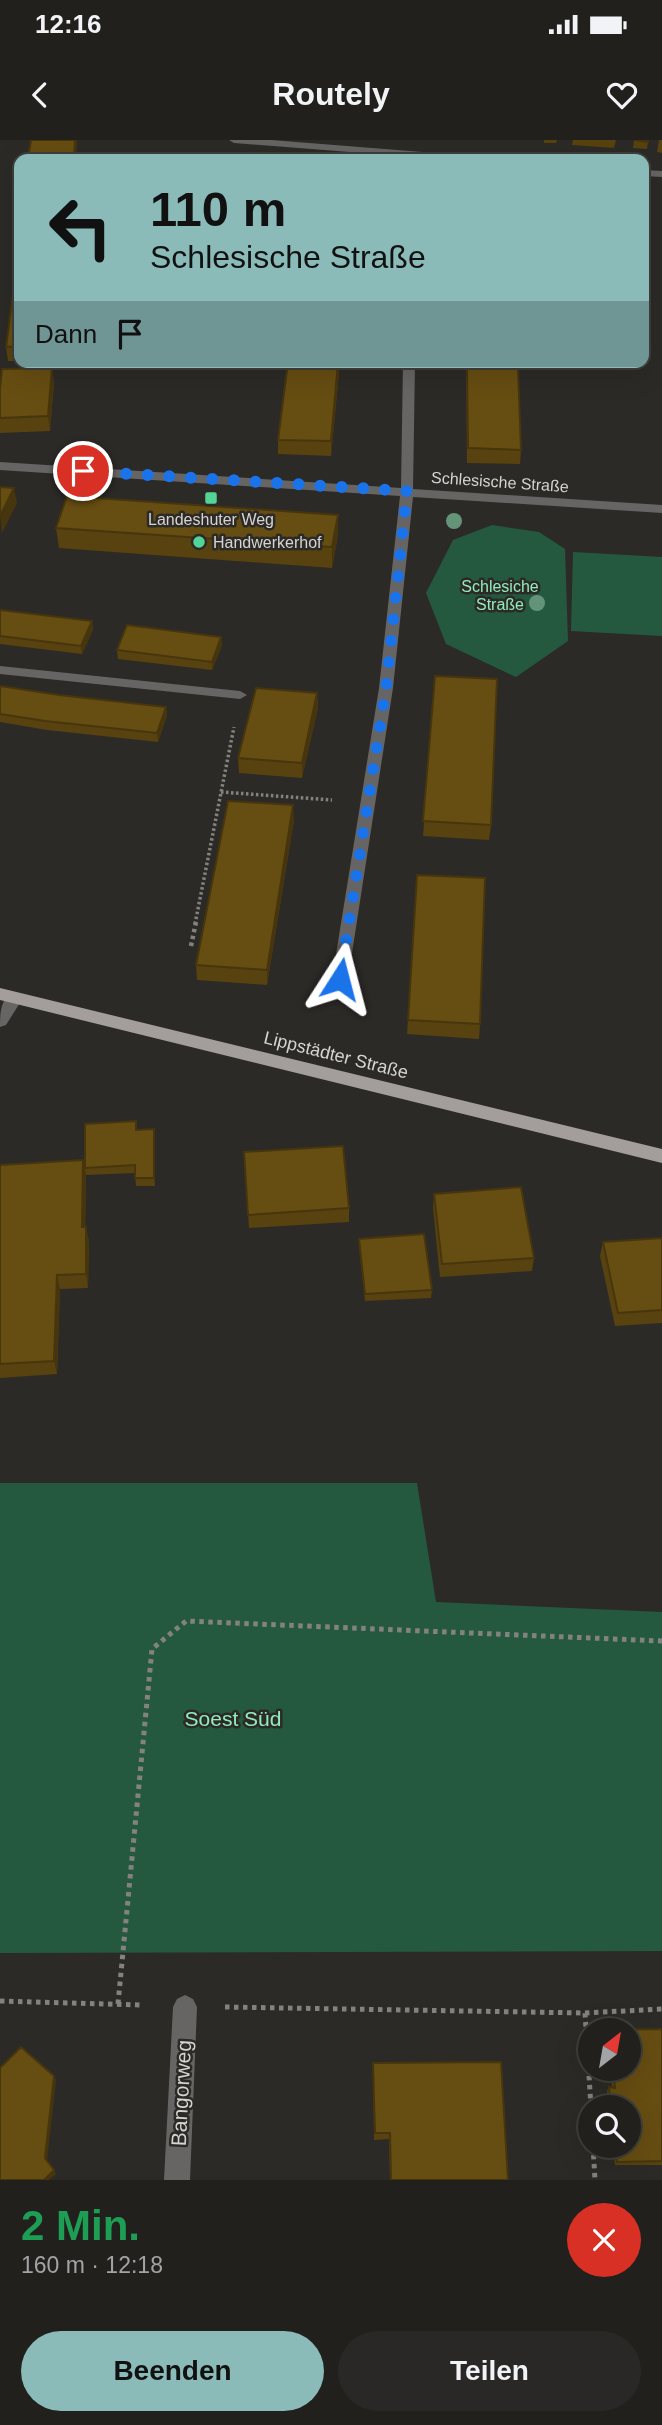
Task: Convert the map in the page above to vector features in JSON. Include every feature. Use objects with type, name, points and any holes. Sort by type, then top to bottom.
[{"type":"main road","name":"Lippstädter Straße","points":[[7,996],[662,1156]]},
{"type":"street","points":[[234,140],[360,145],[410,154]]},
{"type":"street","points":[[340,979],[386,688],[407,491],[409,368]]},
{"type":"street","name":"Schlesische Straße","points":[[0,466],[662,509]]},
{"type":"street","points":[[0,670],[240,695]]},
{"type":"street","points":[[0,1021],[7,996]]},
{"type":"street","name":"Bangorweg","points":[[177,2180],[185,2007]]},
{"type":"path","points":[[191,946],[240,695]]},
{"type":"path","points":[[221,792],[368,803]]},
{"type":"path","points":[[118,2004],[152,1649],[186,1621],[662,1641]]},
{"type":"path","points":[[0,2001],[185,2007],[585,2013],[662,2009]]},
{"type":"path","points":[[585,2013],[590,2095]]},
{"type":"path","points":[[594,2158],[595,2180]]},
{"type":"green space","name":"Schlesiche Straße","points":[[492,525],[539,532],[565,549],[568,641],[516,677],[446,644],[426,593],[453,540]]},
{"type":"green space","points":[[573,552],[662,557],[662,636],[571,631]]},
{"type":"green space","name":"Soest Süd","points":[[0,1483],[417,1483],[436,1602],[662,1612],[662,1951],[0,1953]]},
{"type":"building","points":[[31,140],[75,140],[74,154],[29,154]]},
{"type":"building","points":[[14,287],[14,346],[6,347]]},
{"type":"building","points":[[52,368],[48,416],[0,418],[2,369]]},
{"type":"building","points":[[287,368],[337,368],[331,441],[278,440]]},
{"type":"building","points":[[467,368],[518,368],[521,450],[468,448]]},
{"type":"building","points":[[0,487],[14,488],[0,516]]},
{"type":"building","points":[[67,496],[338,515],[332,547],[56,528]]},
{"type":"building","points":[[0,610],[92,621],[81,646],[0,636]]},
{"type":"building","points":[[127,625],[221,637],[212,662],[117,650]]},
{"type":"building","points":[[435,676],[497,679],[491,825],[423,821]]},
{"type":"building","points":[[0,686],[166,707],[157,733],[45,721],[0,714]]},
{"type":"building","points":[[256,688],[317,693],[302,763],[238,758]]},
{"type":"building","points":[[228,801],[293,805],[267,970],[196,965]]},
{"type":"building","points":[[417,875],[485,878],[480,1024],[408,1020]]},
{"type":"building","points":[[136,1121],[136,1130],[154,1129],[154,1178],[135,1178],[135,1165],[85,1168],[85,1124]]},
{"type":"building","points":[[343,1146],[349,1208],[248,1215],[244,1152]]},
{"type":"building","points":[[83,1160],[82,1227],[86,1227],[86,1274],[57,1275],[54,1361],[0,1364],[0,1165]]},
{"type":"building","points":[[521,1187],[534,1258],[442,1264],[434,1194]]},
{"type":"building","points":[[424,1234],[432,1290],[365,1294],[359,1239]]},
{"type":"building","points":[[662,1238],[662,1310],[618,1313],[603,1242]]},
{"type":"building","points":[[641,2029],[662,2029],[662,2161],[617,2162],[616,2158],[641,2158],[641,2095],[610,2095],[609,2087],[615,2088],[614,2081],[641,2081]]},
{"type":"building","points":[[21,2047],[54,2076],[45,2158],[54,2170],[44,2180],[0,2180],[0,2068]]},
{"type":"building","points":[[501,2062],[508,2180],[391,2180],[390,2133],[375,2133],[373,2063]]},
{"type":"place","name":"Landeshuter Weg","points":[[211,498]]},
{"type":"place","name":"Handwerkerhof","points":[[199,542]]},
{"type":"route","points":[[83,471],[407,491],[386,688],[340,979]]}]
